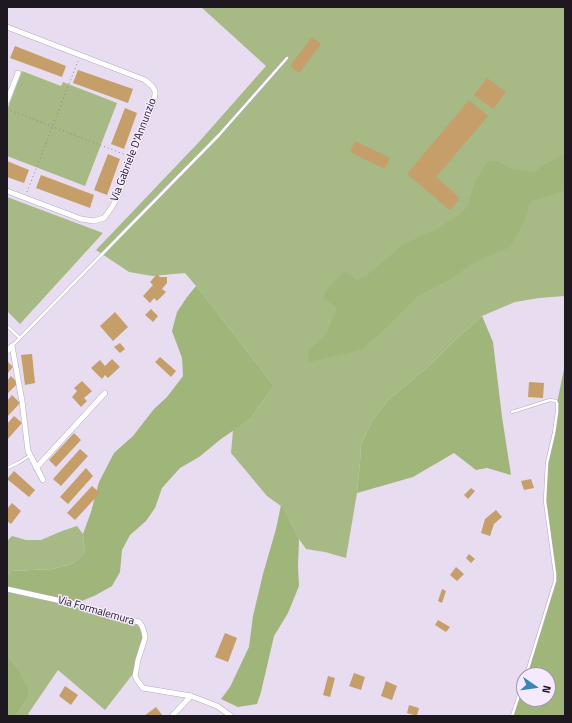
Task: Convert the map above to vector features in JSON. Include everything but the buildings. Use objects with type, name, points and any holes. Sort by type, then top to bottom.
[{"type":"street","name":"Via Gabriele D'Annunzio","points":[[7,26],[145,80],[154,88],[155,93],[154,100],[113,206],[106,215],[100,219],[92,221],[81,219],[7,191]]},
{"type":"street","points":[[7,101],[18,73]]},
{"type":"street","points":[[7,351],[12,346]]},
{"type":"street","points":[[12,346],[22,401],[28,451],[43,480]]},
{"type":"street","points":[[36,468],[105,393]]},
{"type":"street","name":"Via Formalemura","points":[[7,589],[75,604],[139,622],[142,626],[145,638],[135,676],[143,688],[191,696],[217,706],[231,716]]},
{"type":"street","points":[[172,716],[191,696]]},
{"type":"lane","points":[[12,346],[219,135],[287,58]]},
{"type":"lane","points":[[7,326],[20,338]]},
{"type":"lane","points":[[512,412],[550,400],[556,401],[557,403],[554,433],[547,463],[545,501],[555,581],[528,667]]},
{"type":"lane","points":[[7,468],[30,455]]},
{"type":"lane","points":[[512,716],[516,704]]},
{"type":"path","points":[[25,198],[80,55]]},
{"type":"path","points":[[7,109],[132,157]]},
{"type":"green space","points":[[201,7],[565,7],[565,296],[515,302],[482,316],[430,365],[388,400],[372,421],[361,445],[357,493],[346,558],[325,552],[306,549],[281,506],[267,496],[231,453],[233,430],[250,419],[274,386],[206,298],[185,273],[152,276],[129,272],[96,250],[198,143],[266,66]]},
{"type":"green space","points":[[22,71],[61,86],[63,82],[117,103],[85,186],[7,156],[7,110]]},
{"type":"green space","points":[[565,153],[565,191],[531,201],[523,224],[510,247],[477,261],[452,278],[418,296],[361,350],[309,362],[308,351],[327,333],[337,307],[323,299],[327,288],[345,272],[357,280],[366,276],[404,244],[453,219],[468,207],[474,183],[488,161],[496,161],[511,169],[533,172]]},
{"type":"green space","points":[[7,197],[103,233],[20,324],[7,311]]},
{"type":"green space","points":[[196,286],[274,386],[250,419],[221,439],[199,457],[180,468],[162,488],[155,508],[146,521],[130,535],[122,550],[120,572],[112,586],[75,604],[7,589],[7,575],[11,571],[53,569],[72,564],[85,553],[83,534],[99,482],[114,453],[133,436],[183,376],[182,358],[172,331],[177,312]]},
{"type":"green space","points":[[482,316],[493,342],[511,475],[487,468],[476,470],[454,453],[413,477],[357,493],[361,445],[372,421],[388,400],[430,365]]},
{"type":"green space","points":[[565,364],[565,716],[512,716],[516,704],[516,707],[556,707],[556,667],[528,667],[555,581],[545,501],[547,463],[554,433],[557,403]]},
{"type":"green space","points":[[281,505],[299,539],[299,586],[288,613],[274,636],[257,704],[238,707],[221,699],[230,687],[249,647],[253,616]]},
{"type":"green space","points":[[77,526],[83,534],[85,553],[72,564],[53,569],[11,571],[7,575],[7,541],[12,536],[26,540],[41,540]]},
{"type":"green space","points":[[7,589],[136,621],[144,632],[136,670],[105,710],[58,670],[28,714],[30,716],[16,716],[25,702],[17,667],[7,654]]},
{"type":"green space","points":[[7,654],[17,667],[29,691],[25,702],[16,716],[7,716]]}]
